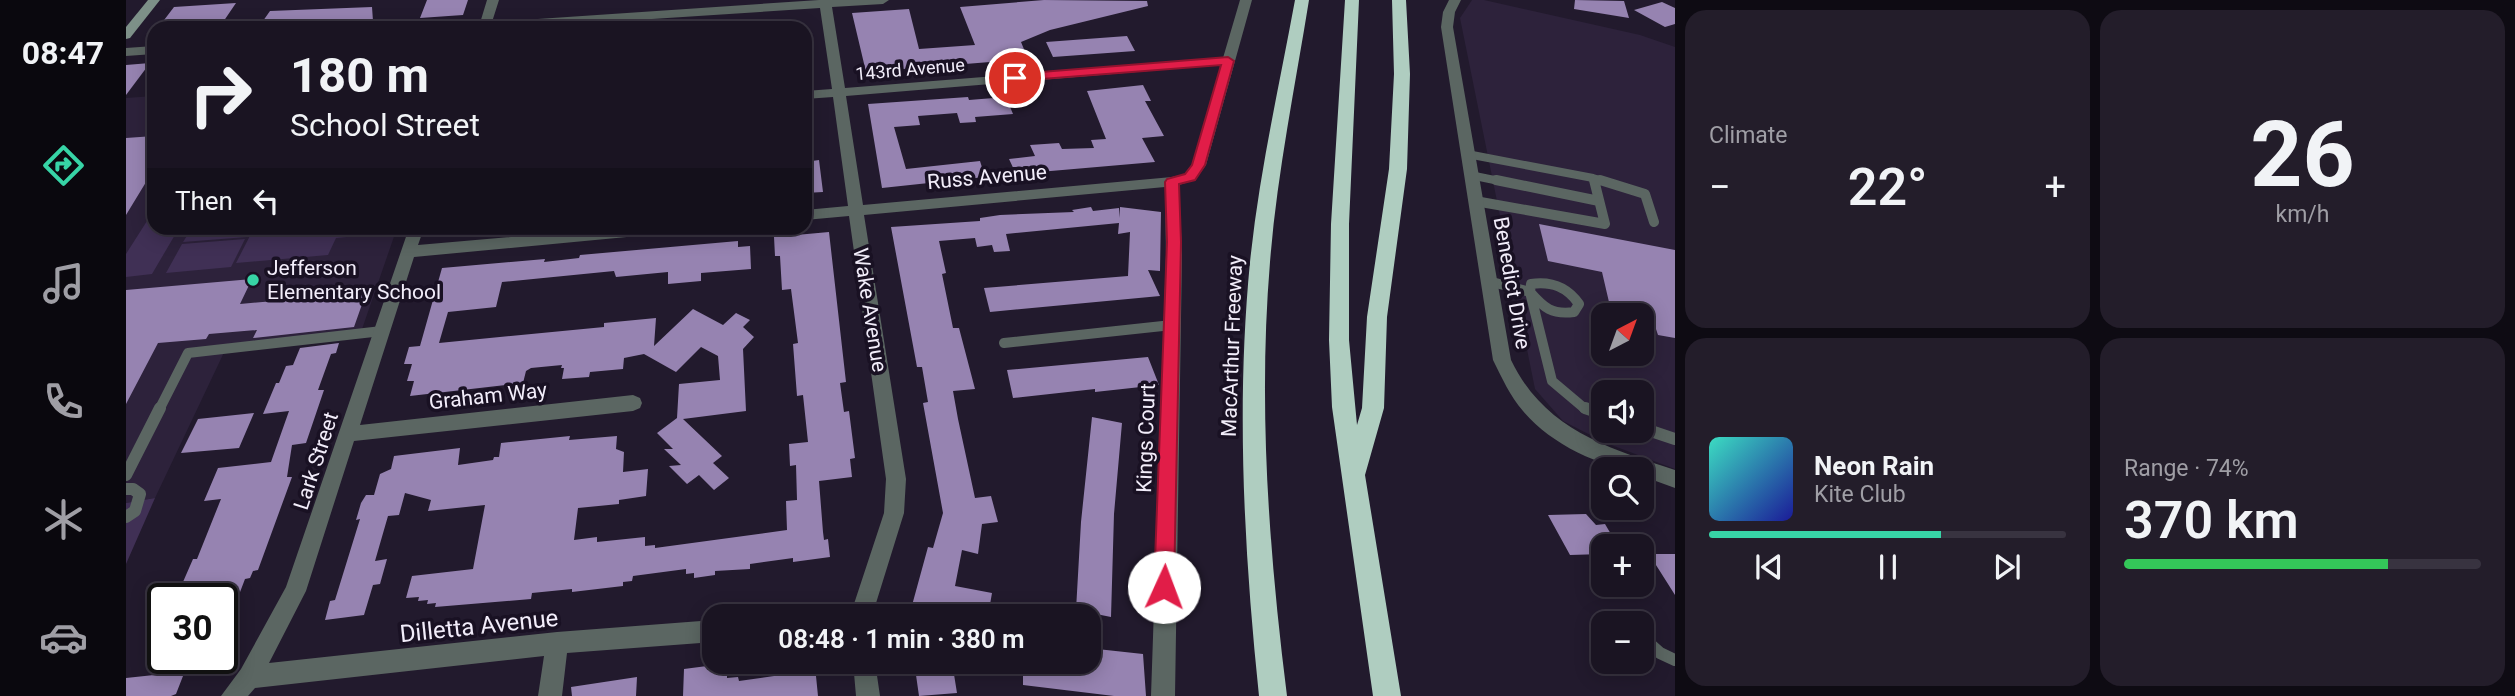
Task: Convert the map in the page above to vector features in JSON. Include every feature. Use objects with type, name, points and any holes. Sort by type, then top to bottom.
[{"type":"highway","name":"MacArthur Freeway","points":[[1273,696],[1254,457],[1255,324],[1267,207],[1302,0]]},
{"type":"highway","points":[[1352,0],[1339,288],[1343,407],[1387,696]]},
{"type":"highway","points":[[1354,474],[1373,408],[1377,317],[1398,169],[1402,74],[1399,0]]},
{"type":"main road","points":[[126,35],[154,0]]},
{"type":"street","points":[[486,21],[493,0]]},
{"type":"street","points":[[566,21],[883,0]]},
{"type":"street","points":[[1172,182],[1190,177],[1199,165],[1246,0]]},
{"type":"street","name":"Benedict Drive","points":[[1455,0],[1448,12],[1447,27],[1470,175],[1502,360],[1517,393],[1531,408],[1573,441],[1601,454],[1675,479]]},
{"type":"street","name":"Wake Avenue","points":[[825,2],[897,496],[889,533],[865,604]]},
{"type":"street","points":[[126,52],[147,50]]},
{"type":"street","name":"143rd Avenue","points":[[812,94],[1228,61]]},
{"type":"street","name":"Russ Avenue","points":[[812,214],[1172,182]]},
{"type":"street","name":"Kings Court","points":[[1163,696],[1172,325],[1172,182]]},
{"type":"street","name":"Lark Street","points":[[233,696],[249,677],[295,591],[414,235]]},
{"type":"street","points":[[408,252],[593,235]]},
{"type":"street","name":"Graham Way","points":[[348,433],[633,403]]},
{"type":"street","name":"Dilletta Avenue","points":[[249,677],[557,643],[702,632]]},
{"type":"street","points":[[550,696],[557,643]]},
{"type":"street","points":[[865,674],[868,696]]},
{"type":"lane","points":[[1467,154],[1593,178],[1645,194],[1654,222]]},
{"type":"lane","points":[[1470,175],[1599,201]]},
{"type":"lane","points":[[1475,201],[1605,224],[1593,178]]},
{"type":"lane","points":[[1488,281],[1530,292],[1545,309],[1561,314],[1574,313],[1579,304],[1572,292],[1555,283],[1531,284],[1530,292],[1552,381],[1584,408],[1591,411]]},
{"type":"lane","points":[[1004,342],[1172,325]]},
{"type":"lane","points":[[126,475],[188,354],[382,331]]},
{"type":"lane","points":[[1654,432],[1675,439]]},
{"type":"lane","points":[[126,489],[140,494],[135,511],[126,517]]},
{"type":"lane","points":[[1654,648],[1675,660]]},
{"type":"shaded area","points":[[1472,0],[1484,0],[1640,35],[1675,47],[1675,469],[1654,461],[1654,457],[1643,457],[1606,443],[1654,443],[1654,380],[1591,380],[1591,435],[1563,421],[1535,389],[1460,18]]},
{"type":"shaded area","name":"Jefferson Elementary School","points":[[147,96],[147,235],[395,235],[361,332],[228,344],[155,498],[126,503],[126,98]]},
{"type":"shaded area","points":[[147,221],[147,235],[175,235],[152,274],[126,277],[126,254]]},
{"type":"shaded area","points":[[188,235],[248,235],[247,237],[183,242]]},
{"type":"shaded area","points":[[250,235],[368,235],[336,238],[328,255],[236,263]]},
{"type":"shaded area","points":[[245,239],[231,267],[166,273],[182,244]]},
{"type":"shaded area","points":[[155,498],[126,564],[126,503]]},
{"type":"building","points":[[427,0],[468,0],[463,15],[420,18]]},
{"type":"building","points":[[1044,0],[1147,1],[1148,6],[1050,30],[1021,42],[1028,59],[866,72],[852,13],[909,9],[919,49],[975,45],[960,7]]},
{"type":"building","points":[[1575,0],[1624,1],[1629,18],[1574,9]]},
{"type":"building","points":[[1662,2],[1675,8],[1675,24],[1665,27],[1634,10]]},
{"type":"building","points":[[236,3],[224,21],[163,21],[174,7]]},
{"type":"building","points":[[372,7],[373,21],[263,21],[270,11]]},
{"type":"building","points":[[1127,36],[1135,51],[1053,57],[1046,42]]},
{"type":"building","points":[[147,63],[126,95],[126,65]]},
{"type":"building","points":[[1143,85],[1151,101],[1145,101],[1164,136],[1142,138],[1155,162],[1016,174],[1009,159],[1035,156],[1030,145],[1059,143],[1062,149],[1094,148],[1091,140],[1106,139],[1087,91]]},
{"type":"building","points":[[968,97],[969,100],[1006,97],[1013,114],[975,117],[976,122],[960,123],[957,113],[918,116],[920,125],[894,127],[906,169],[980,161],[985,177],[882,188],[868,104]]},
{"type":"building","points":[[147,136],[147,180],[126,215],[126,138]]},
{"type":"building","points":[[819,160],[823,192],[812,193],[812,161]]},
{"type":"building","points":[[1091,207],[1093,211],[1119,208],[1120,218],[1120,207],[1161,212],[1160,271],[1148,270],[1160,296],[990,312],[984,288],[1128,276],[1130,232],[1118,234],[1119,223],[1006,234],[1010,251],[994,252],[992,245],[977,247],[975,238],[939,241],[946,273],[942,274],[953,328],[959,328],[975,389],[953,391],[958,419],[975,498],[991,496],[998,522],[982,524],[978,554],[962,550],[955,586],[992,593],[990,604],[912,604],[928,547],[933,548],[943,513],[923,403],[928,402],[922,367],[917,367],[891,227],[980,221],[980,218],[1000,215],[1074,212],[1072,210]]},
{"type":"building","points":[[1539,224],[1675,250],[1675,338],[1658,335],[1654,326],[1654,303],[1609,303],[1602,272],[1548,261]]},
{"type":"building","points":[[829,232],[846,382],[840,383],[844,412],[849,411],[855,458],[850,459],[852,477],[819,481],[824,540],[828,539],[830,557],[793,562],[793,558],[750,564],[750,569],[715,571],[715,575],[694,578],[694,573],[686,574],[686,569],[633,576],[632,581],[623,582],[623,586],[532,593],[531,599],[435,607],[436,603],[427,604],[428,600],[418,601],[419,597],[406,598],[412,576],[473,569],[485,505],[428,511],[431,500],[405,493],[399,515],[388,516],[375,561],[387,559],[380,584],[373,585],[364,615],[325,620],[330,601],[335,600],[360,519],[356,520],[361,503],[366,495],[374,495],[380,474],[391,469],[394,456],[460,448],[458,465],[499,457],[501,443],[570,436],[569,440],[617,436],[616,449],[624,452],[623,472],[648,469],[646,496],[619,500],[619,504],[578,508],[574,540],[597,537],[597,542],[645,537],[645,546],[655,545],[655,548],[787,530],[786,501],[797,500],[796,465],[790,466],[789,444],[808,442],[803,395],[797,396],[793,344],[798,343],[791,289],[782,290],[780,256],[775,256],[774,237]]},
{"type":"building","points":[[738,241],[738,247],[750,246],[751,269],[701,273],[701,281],[668,284],[668,272],[616,277],[614,271],[502,282],[496,307],[448,312],[439,343],[604,327],[604,323],[656,318],[654,346],[693,309],[723,325],[736,313],[750,320],[743,327],[754,337],[743,349],[746,411],[683,419],[722,456],[713,463],[729,478],[714,490],[699,475],[687,484],[669,466],[681,465],[664,449],[673,449],[657,433],[677,418],[679,384],[720,380],[718,356],[701,347],[676,372],[644,354],[624,358],[623,369],[590,372],[589,377],[562,379],[562,365],[531,368],[526,371],[523,383],[410,396],[414,381],[407,381],[412,364],[404,364],[409,347],[420,346],[442,268],[545,259],[544,262],[579,258],[580,255]]},
{"type":"building","points":[[252,279],[240,304],[366,293],[354,327],[253,338],[257,330],[209,334],[206,339],[158,343],[126,404],[126,290]]},
{"type":"building","points":[[339,343],[336,353],[331,354],[318,390],[324,390],[306,443],[292,445],[287,477],[292,477],[258,570],[245,579],[238,597],[238,583],[183,583],[193,559],[197,559],[221,499],[204,501],[218,468],[271,462],[289,411],[263,414],[276,383],[279,383],[286,366],[293,365],[300,348]]},
{"type":"building","points":[[1148,357],[1159,385],[1013,398],[1007,370]]},
{"type":"building","points":[[254,413],[239,448],[181,453],[198,419]]},
{"type":"building","points":[[1092,417],[1122,423],[1114,514],[1111,617],[1101,615],[1101,604],[1076,604],[1081,522]]},
{"type":"building","points":[[1586,514],[1596,525],[1605,524],[1611,534],[1591,534],[1591,554],[1570,555],[1548,515]]},
{"type":"building","points":[[1654,554],[1675,554],[1675,595],[1654,562]]},
{"type":"building","points":[[1101,649],[1143,654],[1146,696],[1114,696],[1023,685],[1023,674],[1101,674]]},
{"type":"building","points":[[702,667],[702,674],[727,674],[727,678],[738,677],[739,681],[781,675],[821,674],[816,676],[818,696],[683,696],[684,669]]},
{"type":"building","points":[[184,674],[176,694],[171,696],[126,696],[126,678]]},
{"type":"building","points":[[916,674],[954,674],[957,693],[919,696]]},
{"type":"building","points":[[637,677],[636,696],[572,696],[571,687]]},
{"type":"place","name":"Jefferson Elementary School","points":[[253,280]]},
{"type":"route","points":[[1015,78],[1228,61],[1199,165],[1190,177],[1172,182],[1174,242],[1164,587]]}]
